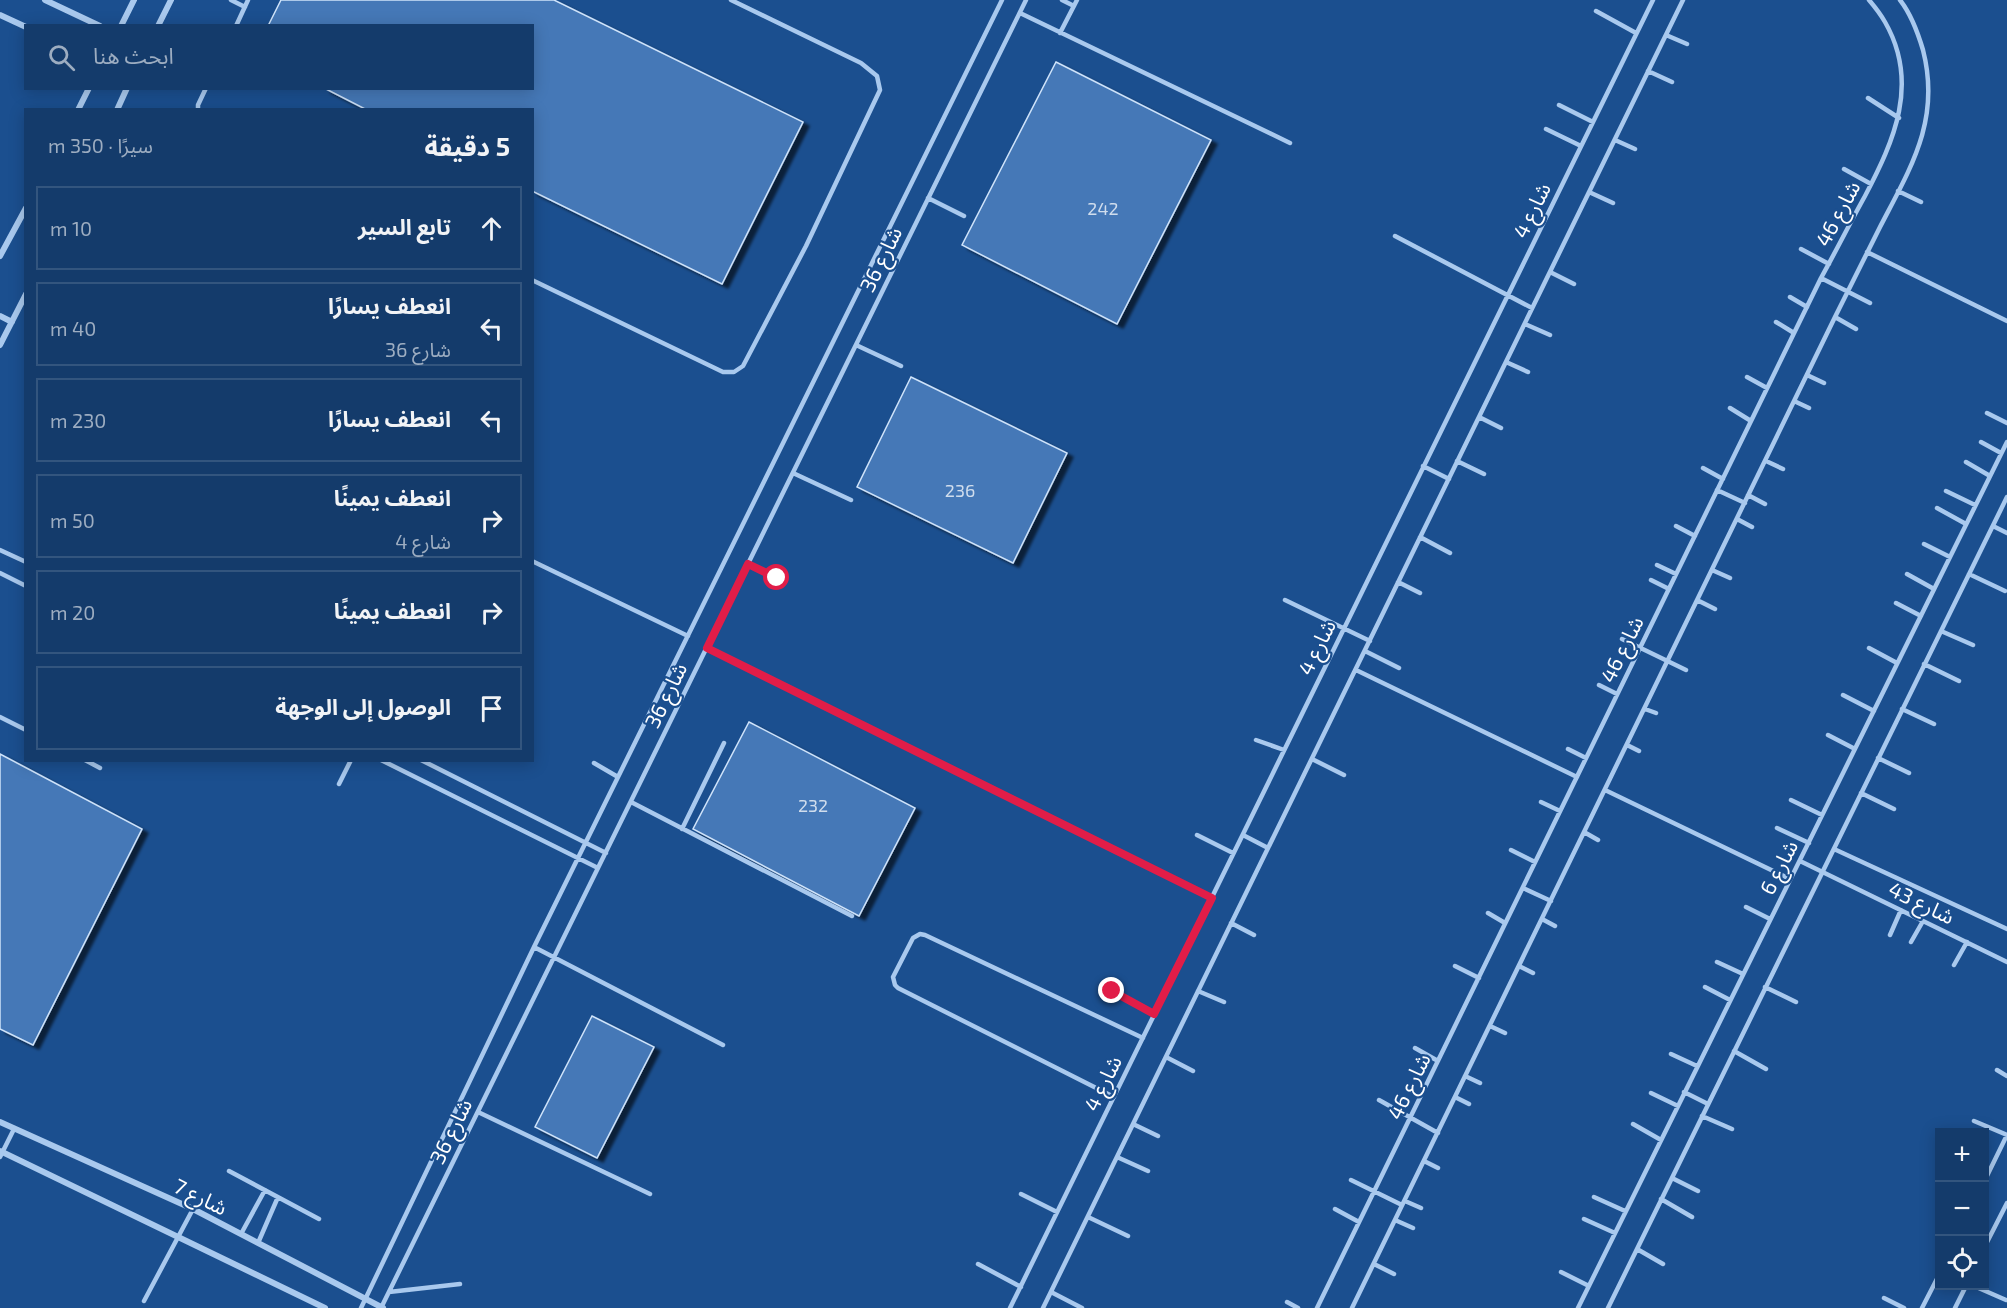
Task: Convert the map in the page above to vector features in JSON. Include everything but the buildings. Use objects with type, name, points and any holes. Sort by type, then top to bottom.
[{"type":"street","points":[[45,0],[96,24]]},
{"type":"street","points":[[122,24],[134,0]]},
{"type":"street","points":[[159,24],[171,0]]},
{"type":"street","points":[[0,15],[24,26]]},
{"type":"street","points":[[79,108],[88,90]]},
{"type":"street","points":[[118,108],[126,90]]},
{"type":"street","points":[[0,256],[24,212]]},
{"type":"street","points":[[0,345],[24,298]]},
{"type":"street","points":[[0,316],[12,322]]},
{"type":"street","name":"شارع 7","points":[[0,1122],[193,1209],[382,1308]]},
{"type":"street","points":[[1,1153],[325,1308]]},
{"type":"lane","points":[[231,0],[245,7]]},
{"type":"lane","points":[[237,24],[248,0]]},
{"type":"lane","points":[[534,281],[723,372],[734,372],[743,366],[806,246],[880,90],[877,76],[861,63],[731,0]]},
{"type":"lane","name":"شارع 36","points":[[361,1308],[534,947],[1002,0]]},
{"type":"lane","name":"شارع 36","points":[[382,1308],[1026,0]]},
{"type":"lane","points":[[1062,0],[1074,6]]},
{"type":"lane","points":[[1060,33],[1077,0]]},
{"type":"lane","points":[[1645,0],[1652,2]]},
{"type":"lane","points":[[1043,1308],[1683,0]]},
{"type":"lane","name":"شارع 46","points":[[1317,1308],[1821,278],[1889,148],[1899,118],[1902,86],[1898,54],[1886,23],[1869,0]]},
{"type":"lane","points":[[1352,1308],[1835,317],[1911,167],[1923,135],[1929,101],[1927,67],[1918,34],[1900,0]]},
{"type":"lane","name":"شارع 4","points":[[1010,1308],[1652,2]]},
{"type":"lane","points":[[1596,11],[1636,33]]},
{"type":"lane","points":[[1020,13],[1290,143]]},
{"type":"lane","points":[[1666,35],[1687,44]]},
{"type":"lane","points":[[1648,71],[1672,82]]},
{"type":"lane","points":[[198,108],[205,90]]},
{"type":"lane","points":[[1868,98],[1899,118]]},
{"type":"lane","points":[[1559,105],[1593,122]]},
{"type":"lane","points":[[1546,129],[1581,146]]},
{"type":"lane","points":[[1615,140],[1635,149]]},
{"type":"lane","points":[[1844,169],[1871,184]]},
{"type":"lane","points":[[1898,191],[1921,202]]},
{"type":"lane","points":[[1589,192],[1613,203]]},
{"type":"lane","points":[[928,198],[964,216]]},
{"type":"lane","points":[[1395,236],[1532,308]]},
{"type":"lane","points":[[1801,249],[1828,264]]},
{"type":"lane","points":[[1867,252],[2007,321]]},
{"type":"lane","points":[[1550,272],[1574,284]]},
{"type":"lane","points":[[1821,278],[1870,303]]},
{"type":"lane","points":[[1790,297],[1807,307]]},
{"type":"lane","points":[[18,310],[24,313]]},
{"type":"lane","points":[[1835,317],[1856,329]]},
{"type":"lane","points":[[1776,322],[1794,333]]},
{"type":"lane","points":[[1525,324],[1550,335]]},
{"type":"lane","points":[[856,345],[901,366]]},
{"type":"lane","points":[[1506,362],[1528,372]]},
{"type":"lane","points":[[1807,375],[1824,383]]},
{"type":"lane","points":[[1747,377],[1767,388]]},
{"type":"lane","points":[[1794,401],[1809,408]]},
{"type":"lane","points":[[1730,408],[1751,421]]},
{"type":"lane","points":[[1987,413],[2007,423]]},
{"type":"lane","points":[[1479,417],[1501,428]]},
{"type":"lane","points":[[1981,442],[2001,453]]},
{"type":"lane","name":"شارع 6","points":[[1578,1308],[2007,442]]},
{"type":"lane","points":[[1766,460],[1783,469]]},
{"type":"lane","points":[[1457,461],[1484,474]]},
{"type":"lane","points":[[1965,462],[1990,476]]},
{"type":"lane","points":[[1423,466],[1449,479]]},
{"type":"lane","points":[[1703,468],[1723,478]]},
{"type":"lane","points":[[793,473],[851,500]]},
{"type":"lane","points":[[1717,490],[1745,503]]},
{"type":"lane","points":[[1946,491],[1975,506]]},
{"type":"lane","points":[[1748,495],[1765,504]]},
{"type":"lane","name":"شارع 6","points":[[1608,1308],[2007,497]]},
{"type":"lane","points":[[1937,508],[1966,524]]},
{"type":"lane","points":[[1737,519],[1752,527]]},
{"type":"lane","points":[[1676,526],[1695,536]]},
{"type":"lane","points":[[1993,526],[2007,533]]},
{"type":"lane","points":[[1420,537],[1450,553]]},
{"type":"lane","points":[[1923,544],[1950,557]]},
{"type":"lane","points":[[0,550],[24,561]]},
{"type":"lane","points":[[534,562],[688,636]]},
{"type":"lane","points":[[748,564],[777,578]]},
{"type":"lane","points":[[1657,565],[1676,574]]},
{"type":"lane","points":[[1712,570],[1730,578]]},
{"type":"lane","points":[[0,573],[24,585]]},
{"type":"lane","points":[[1907,574],[1934,589]]},
{"type":"lane","points":[[1969,574],[2005,591]]},
{"type":"lane","points":[[1651,580],[1669,589]]},
{"type":"lane","points":[[1398,582],[1420,593]]},
{"type":"lane","points":[[1285,600],[1370,640]]},
{"type":"lane","points":[[1697,600],[1715,609]]},
{"type":"lane","points":[[1896,603],[1921,616]]},
{"type":"lane","points":[[1941,631],[1973,645]]},
{"type":"lane","points":[[1622,639],[1686,670]]},
{"type":"lane","points":[[707,648],[1212,898]]},
{"type":"lane","points":[[1869,648],[1897,663]]},
{"type":"lane","points":[[1365,651],[1399,668]]},
{"type":"lane","points":[[1924,664],[1959,681]]},
{"type":"lane","points":[[1356,670],[1577,777]]},
{"type":"lane","points":[[1599,685],[1617,694]]},
{"type":"lane","points":[[1843,695],[1874,711]]},
{"type":"lane","points":[[1645,708],[1656,714]]},
{"type":"lane","points":[[1902,709],[1934,724]]},
{"type":"lane","points":[[0,717],[24,729]]},
{"type":"lane","points":[[1828,735],[1855,749]]},
{"type":"lane","points":[[1256,740],[1284,750]]},
{"type":"lane","points":[[682,829],[724,743]]},
{"type":"lane","points":[[1627,745],[1639,751]]},
{"type":"lane","points":[[1568,749],[1586,758]]},
{"type":"lane","points":[[1878,758],[1909,773]]},
{"type":"lane","points":[[1312,759],[1344,776]]},
{"type":"lane","points":[[89,762],[100,768]]},
{"type":"lane","points":[[339,784],[350,762]]},
{"type":"lane","points":[[385,762],[598,868]]},
{"type":"lane","points":[[425,762],[606,853]]},
{"type":"lane","points":[[594,763],[618,777]]},
{"type":"lane","points":[[1605,790],[1790,879]]},
{"type":"lane","points":[[1861,793],[1894,809]]},
{"type":"lane","points":[[1791,800],[1822,816]]},
{"type":"lane","points":[[631,802],[852,916]]},
{"type":"lane","points":[[1541,802],[1560,812]]},
{"type":"lane","points":[[1778,828],[1809,843]]},
{"type":"lane","points":[[1584,832],[1598,840]]},
{"type":"lane","points":[[1242,835],[1269,848]]},
{"type":"lane","points":[[1197,836],[1233,853]]},
{"type":"lane","name":"شارع 43","points":[[1833,849],[2007,929]]},
{"type":"lane","points":[[1511,850],[1535,862]]},
{"type":"lane","name":"شارع 43","points":[[1800,861],[2007,962]]},
{"type":"lane","points":[[1523,888],[1551,901]]},
{"type":"lane","points":[[1746,907],[1770,919]]},
{"type":"lane","points":[[1890,935],[1901,910]]},
{"type":"lane","points":[[1488,913],[1505,923]]},
{"type":"lane","points":[[1542,919],[1555,926]]},
{"type":"lane","points":[[1911,942],[1923,921]]},
{"type":"lane","points":[[1231,923],[1254,934]]},
{"type":"lane","points":[[1114,1097],[898,988],[895,986],[893,977],[913,938],[920,934],[925,935],[1143,1038]]},
{"type":"lane","points":[[1954,965],[1967,942]]},
{"type":"lane","points":[[534,947],[723,1045]]},
{"type":"lane","points":[[1717,962],[1743,974]]},
{"type":"lane","points":[[1455,966],[1479,978]]},
{"type":"lane","points":[[1519,966],[1533,972]]},
{"type":"lane","points":[[1705,987],[1730,1000]]},
{"type":"lane","points":[[1765,987],[1796,1002]]},
{"type":"lane","points":[[1112,991],[1154,1014]]},
{"type":"lane","points":[[1198,991],[1224,1002]]},
{"type":"lane","points":[[1490,1026],[1505,1033]]},
{"type":"lane","points":[[1415,1048],[1438,1060]]},
{"type":"lane","points":[[1734,1051],[1766,1068]]},
{"type":"lane","points":[[1671,1054],[1697,1066]]},
{"type":"lane","points":[[1166,1057],[1192,1071]]},
{"type":"lane","points":[[1996,1070],[2007,1076]]},
{"type":"lane","points":[[1466,1076],[1480,1083]]},
{"type":"lane","points":[[1684,1092],[1708,1104]]},
{"type":"lane","points":[[1651,1093],[1678,1106]]},
{"type":"lane","points":[[1455,1097],[1469,1104]]},
{"type":"lane","points":[[1379,1100],[1438,1133]]},
{"type":"lane","points":[[478,1112],[650,1194]]},
{"type":"lane","points":[[1702,1116],[1731,1129]]},
{"type":"lane","points":[[1974,1121],[2007,1135],[1989,1173]]},
{"type":"lane","points":[[1133,1124],[1158,1136]]},
{"type":"lane","points":[[1633,1124],[1661,1140]]},
{"type":"lane","points":[[1,1153],[14,1129]]},
{"type":"lane","points":[[1117,1157],[1148,1171]]},
{"type":"lane","points":[[1424,1161],[1438,1168]]},
{"type":"lane","points":[[229,1171],[319,1219]]},
{"type":"lane","points":[[1672,1178],[1698,1191]]},
{"type":"lane","points":[[1351,1180],[1403,1203],[1421,1208]]},
{"type":"lane","points":[[241,1234],[265,1190]]},
{"type":"lane","points":[[1021,1194],[1057,1212]]},
{"type":"lane","points":[[258,1243],[278,1197]]},
{"type":"lane","points":[[1594,1197],[1625,1211]]},
{"type":"lane","points":[[1661,1199],[1692,1216]]},
{"type":"lane","points":[[1989,1239],[2005,1212],[2007,1203]]},
{"type":"lane","points":[[144,1301],[193,1209]]},
{"type":"lane","points":[[1335,1209],[1359,1222]]},
{"type":"lane","points":[[1088,1217],[1128,1236]]},
{"type":"lane","points":[[1584,1219],[1615,1233]]},
{"type":"lane","points":[[1395,1220],[1413,1228]]},
{"type":"lane","points":[[1637,1250],[1663,1264]]},
{"type":"lane","points":[[978,1264],[1020,1287]]},
{"type":"lane","points":[[1374,1264],[1394,1274]]},
{"type":"lane","points":[[1562,1272],[1588,1286]]},
{"type":"lane","points":[[1922,1308],[1935,1283]]},
{"type":"lane","points":[[389,1292],[460,1284]]},
{"type":"lane","points":[[1955,1308],[1964,1290]]},
{"type":"lane","points":[[1983,1290],[2006,1300]]},
{"type":"lane","points":[[1051,1292],[1082,1308]]},
{"type":"lane","points":[[1884,1298],[1904,1308]]},
{"type":"lane","points":[[1287,1302],[1298,1308]]},
{"type":"route","points":[[777,578],[748,564],[707,648],[1212,898],[1154,1014],[1112,991]]}]
